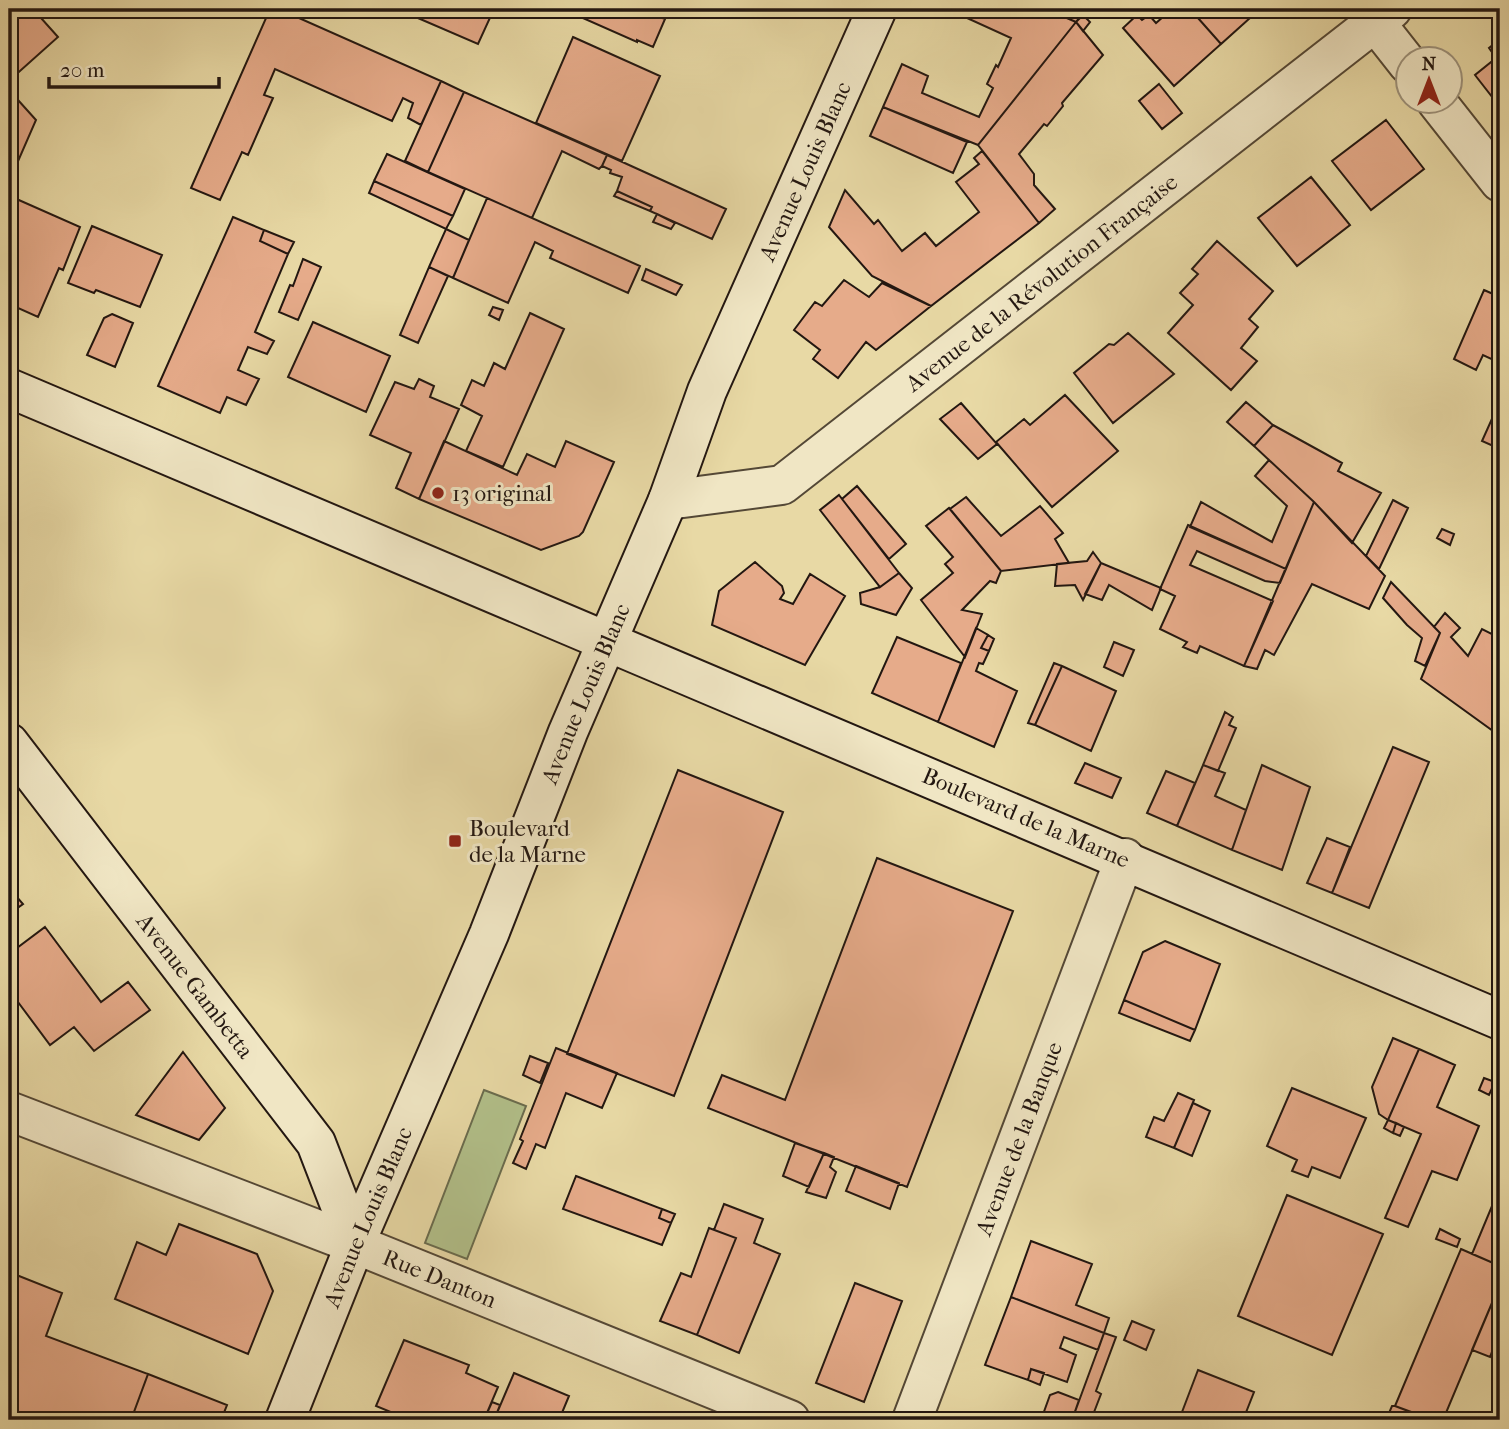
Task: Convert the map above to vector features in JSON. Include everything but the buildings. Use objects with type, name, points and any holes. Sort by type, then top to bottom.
[{"type":"street","name":"Avenue Louis Blanc","points":[[285,1420],[355,1244],[489,934],[568,732],[668,500],[707,391],[877,9]]},
{"type":"street","name":"Avenue de la Révolution Française","points":[[668,500],[782,485],[1383,15]]},
{"type":"street","points":[[1383,15],[1399,46]]},
{"type":"street","points":[[1448,116],[1500,182]]},
{"type":"street","name":"Boulevard de la Marne","points":[[9,388],[1125,858],[1500,1020]]},
{"type":"street","name":"Avenue Gambetta","points":[[9,744],[316,1143],[355,1244]]},
{"type":"street","name":"Avenue de la Banque","points":[[912,1420],[1125,858]]},
{"type":"street","name":"Rue Danton","points":[[9,1111],[355,1244],[790,1420]]},
{"type":"green space","points":[[484,1090],[526,1106],[467,1259],[425,1243]]},
{"type":"place","name":"13 original","points":[[438,493]]},
{"type":"place","name":"Boulevard de la Marne","points":[[455,841]]}]
